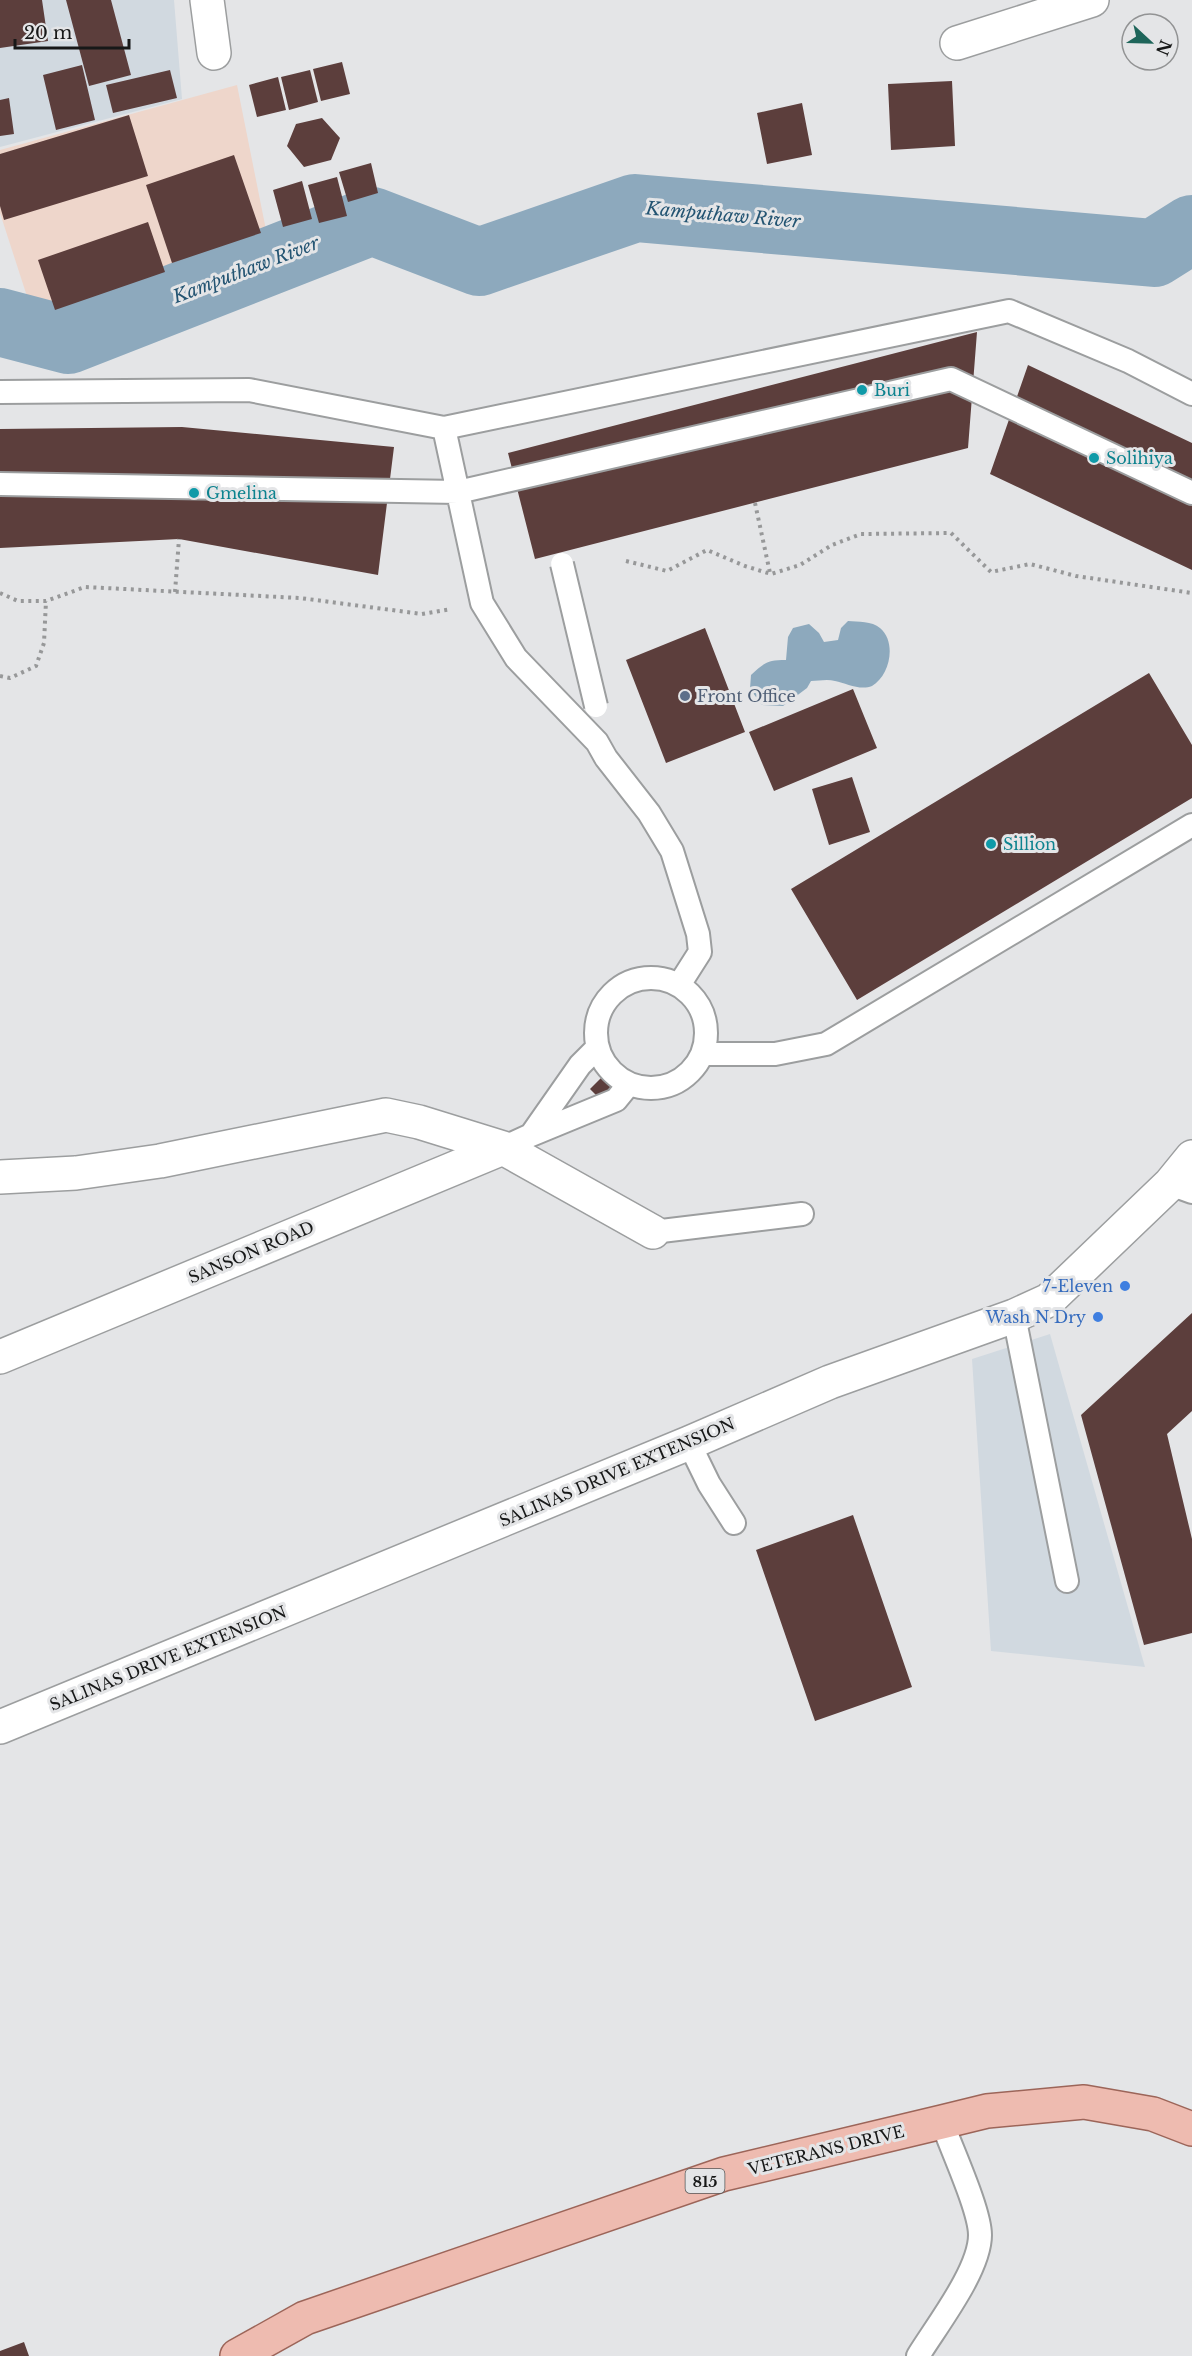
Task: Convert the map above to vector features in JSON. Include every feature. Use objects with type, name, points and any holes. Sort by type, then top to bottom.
[{"type":"main road","name":"VETERANS DRIVE","points":[[237,2356],[305,2318],[724,2174],[987,2111],[1084,2102],[1153,2114],[1192,2128]]},
{"type":"street","points":[[207,0],[214,53]]},
{"type":"street","points":[[957,43],[1092,0]]},
{"type":"street","points":[[0,1177],[76,1173],[159,1161],[386,1115],[517,1141],[653,1232]]},
{"type":"street","name":"SANSON ROAD","points":[[0,1357],[517,1141]]},
{"type":"street","name":"SALINAS DRIVE EXTENSION","points":[[0,1727],[689,1443],[830,1382],[1014,1316],[1049,1300],[1181,1188],[1192,1157]]},
{"type":"lane","points":[[0,392],[249,390],[444,428],[1009,311],[1128,361],[1192,394]]},
{"type":"lane","points":[[0,484],[458,492],[951,379],[1192,493]]},
{"type":"lane","points":[[444,428],[482,603],[516,658],[597,742],[606,758],[649,813],[672,851],[698,934],[700,952],[679,986]]},
{"type":"lane","points":[[562,564],[596,706],[597,742]]},
{"type":"lane","points":[[702,1054],[775,1054],[826,1044],[1192,825]]},
{"type":"lane","points":[[647,978],[664,979],[679,986],[699,1006],[704,1020],[705,1037],[702,1054],[693,1069],[679,1080],[663,1087],[646,1088],[630,1084],[615,1075],[604,1063],[597,1048],[598,1016],[606,1001],[617,989],[632,981],[647,978]]},
{"type":"lane","points":[[517,1141],[580,1065],[597,1048]]},
{"type":"lane","points":[[517,1141],[616,1100],[630,1084]]},
{"type":"lane","points":[[653,1232],[801,1214]]},
{"type":"lane","points":[[1014,1316],[1067,1581]]},
{"type":"lane","points":[[689,1443],[709,1484],[734,1523]]},
{"type":"lane","points":[[918,2356],[974,2265],[979,2246],[980,2232],[975,2210],[942,2122]]},
{"type":"path","points":[[755,503],[771,574]]},
{"type":"path","points":[[626,561],[667,571],[706,550],[771,574],[800,565],[832,545],[861,534],[951,533],[991,572],[1030,564],[1076,576],[1192,593]]},
{"type":"path","points":[[175,592],[179,539]]},
{"type":"path","points":[[0,593],[18,601],[46,601],[85,587],[300,598],[423,614],[482,603]]},
{"type":"path","points":[[0,676],[10,678],[36,666],[44,643],[46,601]]},
{"type":"shaded area","points":[[0,0],[174,0],[182,99],[0,147]]},
{"type":"shaded area","points":[[237,85],[269,245],[35,321],[0,213],[0,150]]},
{"type":"shaded area","points":[[1050,1334],[1145,1667],[991,1651],[972,1359]]},
{"type":"water","points":[[848,621],[873,624],[885,634],[890,650],[889,659],[878,681],[872,686],[863,688],[832,680],[811,681],[807,688],[783,706],[762,705],[750,689],[751,675],[767,663],[786,660],[788,637],[793,628],[809,624],[819,633],[824,642],[838,640],[841,628]]},
{"type":"building","points":[[0,0],[42,0],[48,41],[0,48]]},
{"type":"building","points":[[66,0],[111,0],[131,75],[89,86]]},
{"type":"building","points":[[342,62],[350,94],[321,101],[313,69]]},
{"type":"building","points":[[82,65],[95,120],[56,130],[43,75]]},
{"type":"building","points":[[170,70],[177,98],[113,113],[106,85]]},
{"type":"building","points":[[310,70],[318,102],[289,110],[281,77]]},
{"type":"building","points":[[278,77],[286,110],[257,117],[249,85]]},
{"type":"building","points":[[952,81],[955,146],[891,150],[888,84]]},
{"type":"building","points":[[9,98],[14,134],[0,136],[0,100]]},
{"type":"building","points":[[802,103],[812,155],[767,164],[757,113]]},
{"type":"building","points":[[129,115],[148,176],[4,220],[0,206],[0,154]]},
{"type":"building","points":[[322,118],[340,138],[331,160],[304,167],[287,146],[296,124]]},
{"type":"building","points":[[234,155],[261,233],[172,263],[146,185]]},
{"type":"building","points":[[371,163],[378,193],[348,202],[339,172]]},
{"type":"building","points":[[337,177],[347,216],[319,223],[308,185]]},
{"type":"building","points":[[302,181],[312,219],[283,227],[273,190]]},
{"type":"building","points":[[148,222],[165,272],[55,310],[38,260]]},
{"type":"building","name":"Buri","points":[[977,332],[968,448],[535,559],[508,453]]},
{"type":"building","name":"Solihiya","points":[[1028,365],[1192,443],[1192,570],[990,474]]},
{"type":"building","name":"Gmelina","points":[[182,427],[394,447],[378,575],[179,539],[0,548],[0,429]]},
{"type":"building","name":"Front Office","points":[[705,628],[745,732],[666,763],[626,660]]},
{"type":"building","name":"Sillion","points":[[1149,673],[1192,745],[1192,798],[857,1000],[791,889]]},
{"type":"building","points":[[853,689],[877,748],[774,791],[749,732]]},
{"type":"building","points":[[852,777],[870,832],[829,845],[812,789]]},
{"type":"building","points":[[608,1071],[621,1085],[603,1102],[590,1089]]},
{"type":"building","points":[[1192,1313],[1192,1411],[1167,1434],[1192,1539],[1192,1633],[1144,1645],[1081,1415]]},
{"type":"building","points":[[853,1515],[912,1687],[815,1721],[756,1550]]},
{"type":"building","points":[[24,2342],[29,2356],[0,2356],[0,2351]]},
{"type":"waterway","name":"Kamputhaw River","points":[[0,322],[68,340],[372,221],[479,262],[635,208],[1154,253],[1192,229]]},
{"type":"place","name":"Buri","points":[[862,390]]},
{"type":"place","name":"Solihiya","points":[[1094,458]]},
{"type":"place","name":"Gmelina","points":[[194,493]]},
{"type":"place","name":"Front Office","points":[[685,696]]},
{"type":"place","name":"Sillion","points":[[991,844]]},
{"type":"place","name":"7-Eleven","points":[[1125,1286]]},
{"type":"place","name":"Wash N Dry","points":[[1098,1317]]}]
